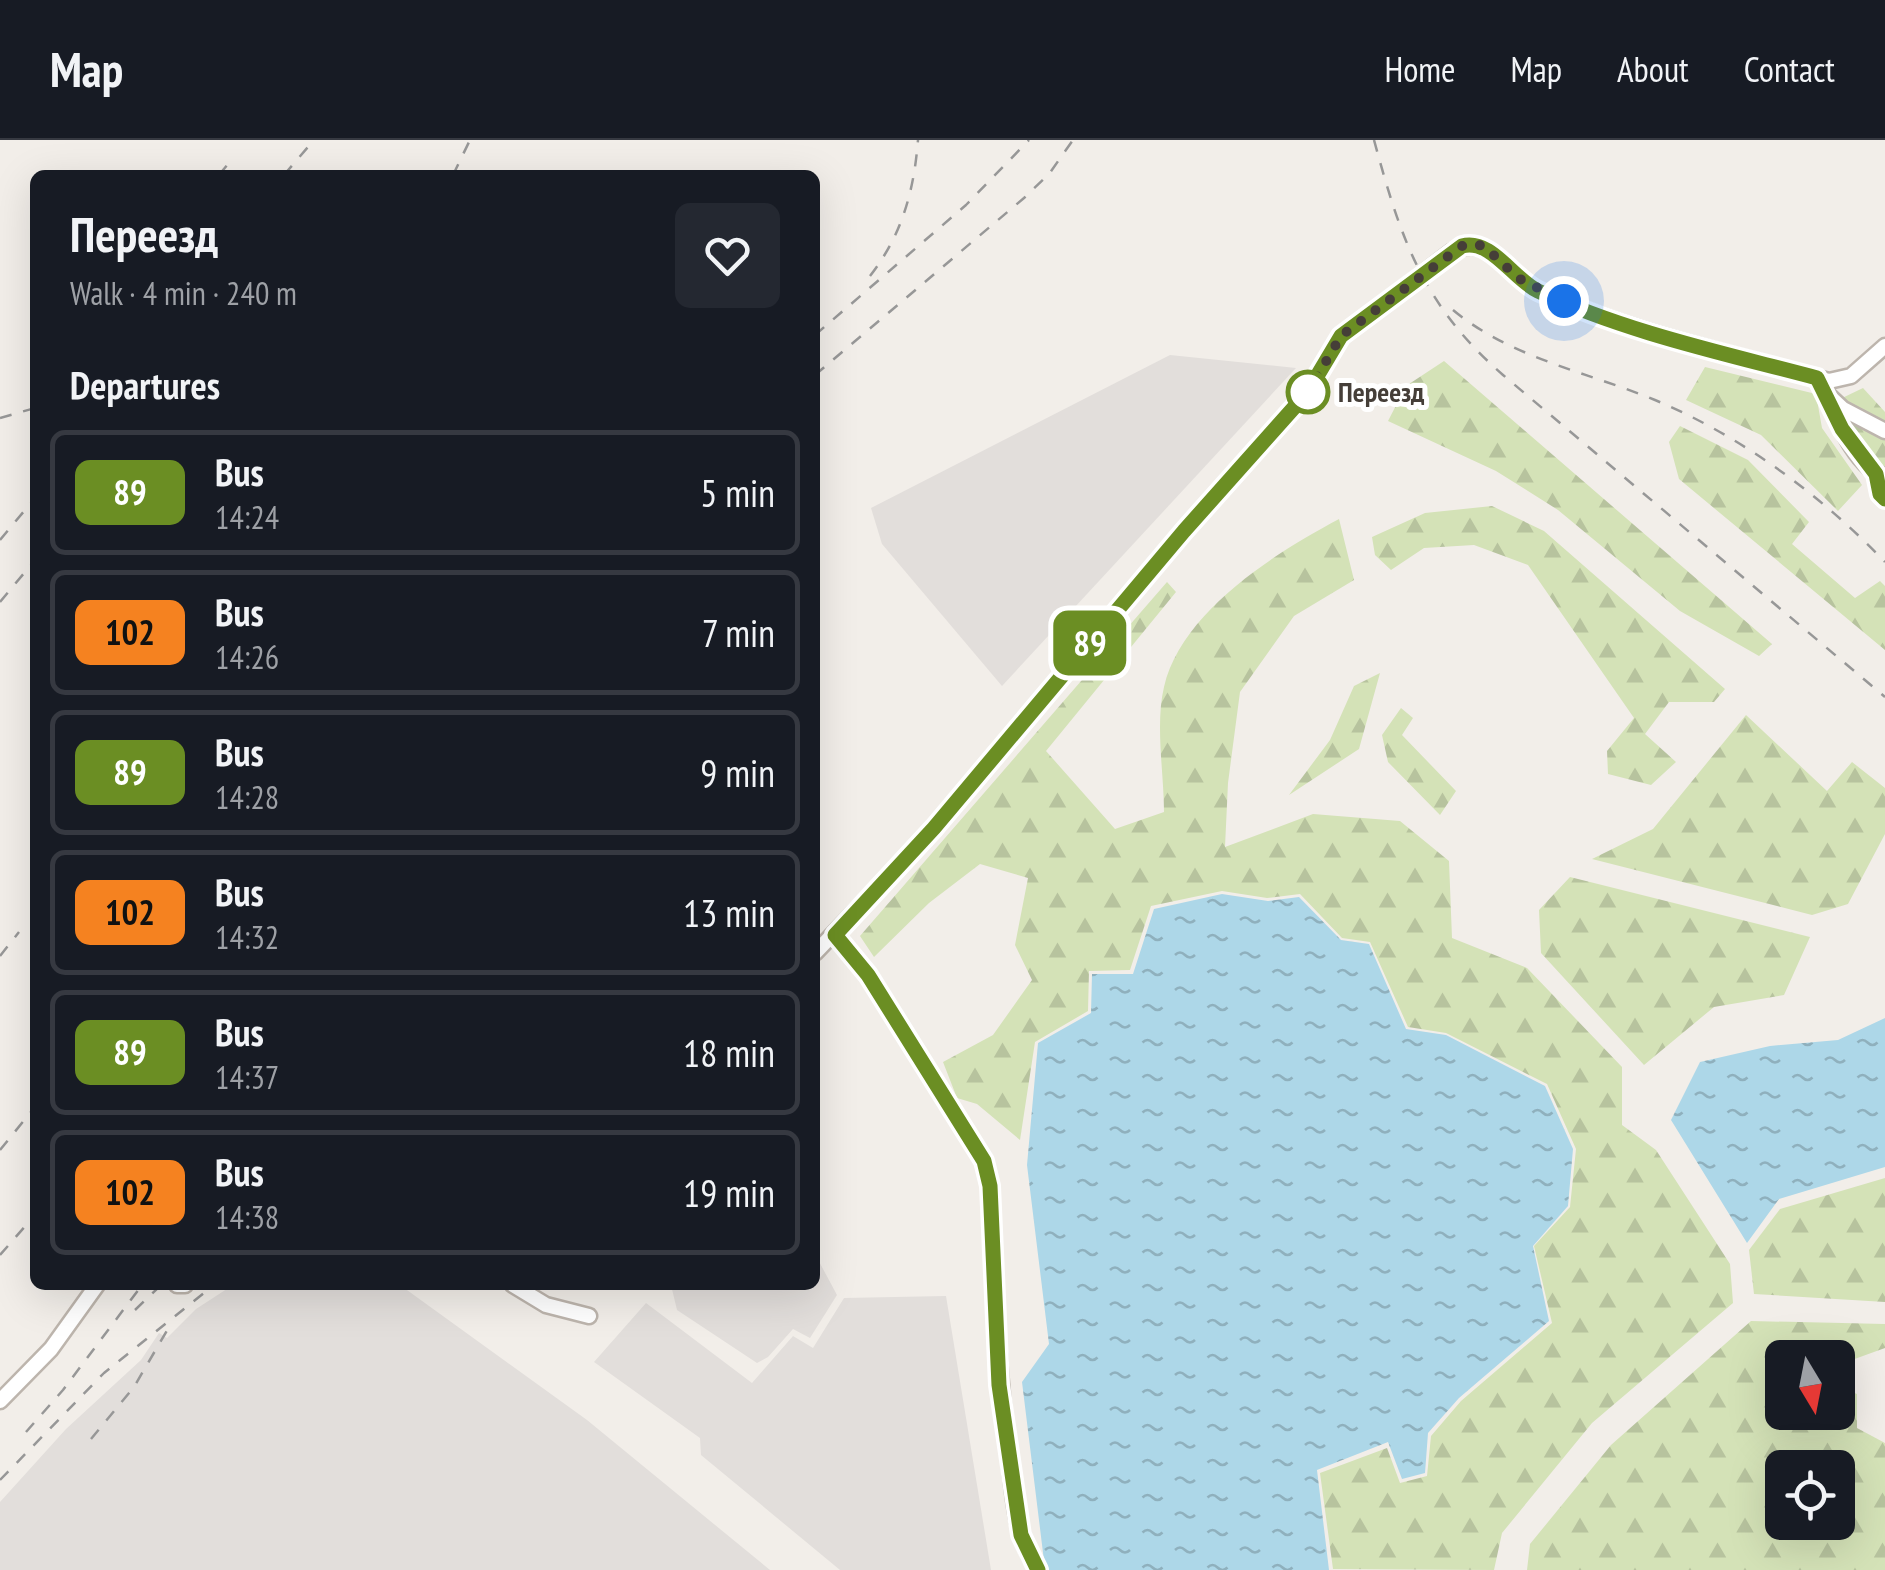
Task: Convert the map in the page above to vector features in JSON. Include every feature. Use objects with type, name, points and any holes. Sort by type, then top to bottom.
[{"type":"street","points":[[820,948],[934,828],[1184,531],[1307,393],[1341,336],[1452,252],[1471,244],[1484,246],[1538,291],[1617,321],[1820,384],[1842,409],[1885,431]]},
{"type":"street","points":[[1820,384],[1850,376],[1885,346]]},
{"type":"street","points":[[1820,384],[1842,429],[1880,475],[1880,494],[1885,499]]},
{"type":"street","points":[[835,935],[868,975],[984,1161],[990,1186],[999,1385],[1008,1457],[1021,1535],[1038,1570]]},
{"type":"street","points":[[0,1402],[51,1349],[93,1290]]},
{"type":"street","points":[[521,1290],[546,1305],[589,1316]]},
{"type":"shaded area","points":[[1170,355],[1296,368],[1002,686],[882,544],[871,508]]},
{"type":"shaded area","points":[[820,1263],[837,1295],[810,1338],[793,1329],[768,1357],[757,1363],[677,1310],[672,1290],[820,1290]]},
{"type":"shaded area","points":[[225,1290],[407,1290],[587,1420],[770,1570],[0,1570],[0,1502],[66,1429],[141,1360],[159,1333],[167,1338],[196,1309]]},
{"type":"shaded area","points":[[946,1296],[991,1570],[840,1570],[701,1455],[700,1438],[594,1362],[646,1303],[752,1383],[793,1336],[813,1348],[844,1298]]},
{"type":"green space","points":[[1444,361],[1772,644],[1759,656],[1680,611],[1558,510],[1496,471],[1388,421],[1406,386]]},
{"type":"green space","points":[[1705,367],[1816,394],[1822,428],[1862,485],[1838,511],[1761,435],[1686,400]]},
{"type":"green space","points":[[1863,388],[1885,412],[1885,466],[1878,468],[1842,419],[1838,400]]},
{"type":"green space","points":[[1680,426],[1748,460],[1809,522],[1792,544],[1855,598],[1880,581],[1885,586],[1885,650],[1679,479],[1669,442]]},
{"type":"green space","points":[[1492,506],[1544,531],[1725,689],[1714,702],[1669,702],[1645,734],[1676,762],[1651,785],[1608,774],[1607,751],[1634,718],[1528,565],[1474,545],[1424,548],[1391,570],[1375,555],[1372,537],[1425,513]]},
{"type":"green space","points":[[1339,519],[1354,580],[1294,616],[1240,692],[1228,783],[1225,847],[1313,814],[1400,821],[1449,861],[1452,938],[1527,968],[1622,1067],[1622,1125],[1656,1150],[1730,1264],[1733,1303],[1592,1423],[1502,1533],[1494,1570],[1333,1569],[1320,1473],[1387,1448],[1400,1483],[1427,1476],[1431,1436],[1461,1401],[1552,1323],[1534,1246],[1570,1207],[1576,1149],[1547,1084],[1446,1033],[1408,1027],[1370,942],[1342,938],[1300,894],[1267,898],[1222,891],[1151,906],[1130,970],[1089,971],[1088,1011],[1035,1042],[1020,1140],[977,1104],[957,1098],[943,1062],[993,1035],[1032,980],[1015,945],[1028,878],[980,864],[929,903],[874,957],[860,936],[1167,582],[1176,592],[1046,751],[1115,829],[1164,812],[1160,717],[1164,687],[1174,660],[1210,610],[1234,588],[1287,549]]},
{"type":"green space","points":[[1380,673],[1359,749],[1289,795],[1330,740],[1354,686]]},
{"type":"green space","points":[[1401,708],[1413,718],[1402,735],[1456,791],[1440,815],[1388,762],[1382,735]]},
{"type":"green space","points":[[1746,715],[1827,791],[1852,762],[1885,788],[1885,834],[1848,904],[1812,915],[1592,859],[1653,829]]},
{"type":"green space","points":[[1570,877],[1810,937],[1784,995],[1714,1007],[1644,1065],[1541,953],[1539,910]]},
{"type":"green space","points":[[1885,1178],[1885,1302],[1754,1294],[1749,1250],[1780,1209]]},
{"type":"green space","points":[[1751,1321],[1885,1324],[1885,1348],[1855,1359],[1855,1340],[1765,1340],[1765,1430],[1855,1430],[1857,1394],[1857,1428],[1885,1443],[1885,1570],[1527,1570],[1530,1544],[1611,1445]]},
{"type":"water","points":[[1222,894],[1268,901],[1299,897],[1341,940],[1369,944],[1406,1029],[1446,1035],[1545,1086],[1573,1149],[1568,1206],[1533,1246],[1549,1321],[1459,1398],[1428,1433],[1425,1473],[1402,1479],[1388,1442],[1317,1470],[1329,1570],[1048,1570],[1022,1382],[1049,1344],[1027,1165],[1038,1043],[1091,1013],[1092,974],[1133,974],[1154,909]]},
{"type":"water","points":[[1885,1018],[1885,1167],[1779,1199],[1747,1243],[1671,1120],[1700,1062],[1770,1046],[1838,1040]]},
{"type":"railway","points":[[288,170],[314,140]]},
{"type":"railway","points":[[455,170],[470,140]]},
{"type":"railway","points":[[870,276],[890,245],[904,212],[918,140]]},
{"type":"railway","points":[[820,331],[966,205],[1029,140]]},
{"type":"railway","points":[[820,371],[1024,198],[1049,174],[1073,140]]},
{"type":"railway","points":[[1374,140],[1394,209],[1419,269],[1453,323],[1476,349],[1885,697]]},
{"type":"railway","points":[[223,170],[228,164]]},
{"type":"railway","points":[[1453,310],[1524,352],[1655,400],[1749,449],[1834,513],[1885,562]]},
{"type":"railway","points":[[0,418],[30,409]]},
{"type":"railway","points":[[0,540],[30,504]]},
{"type":"railway","points":[[0,602],[30,566]]},
{"type":"railway","points":[[0,956],[19,932]]},
{"type":"railway","points":[[0,1150],[30,1113]]},
{"type":"railway","points":[[0,1255],[30,1221]]},
{"type":"railway","points":[[26,1432],[138,1290]]},
{"type":"railway","points":[[135,1310],[156,1290]]},
{"type":"railway","points":[[0,1480],[104,1373],[208,1290]]},
{"type":"railway","points":[[91,1439],[134,1387],[169,1327]]},
{"type":"bus line","name":"89","points":[[1038,1570],[1021,1535],[1003,1416],[990,1186],[984,1161],[868,975],[835,935],[934,828],[1184,531],[1307,393],[1341,336],[1462,246],[1484,246],[1538,291],[1617,321],[1817,378],[1842,429],[1876,474],[1880,494],[1885,499]]},
{"type":"place","name":"Переезд","points":[[1308,392]]},
{"type":"route","points":[[1308,392],[1341,336],[1462,246],[1484,246],[1518,278],[1564,301]]}]
